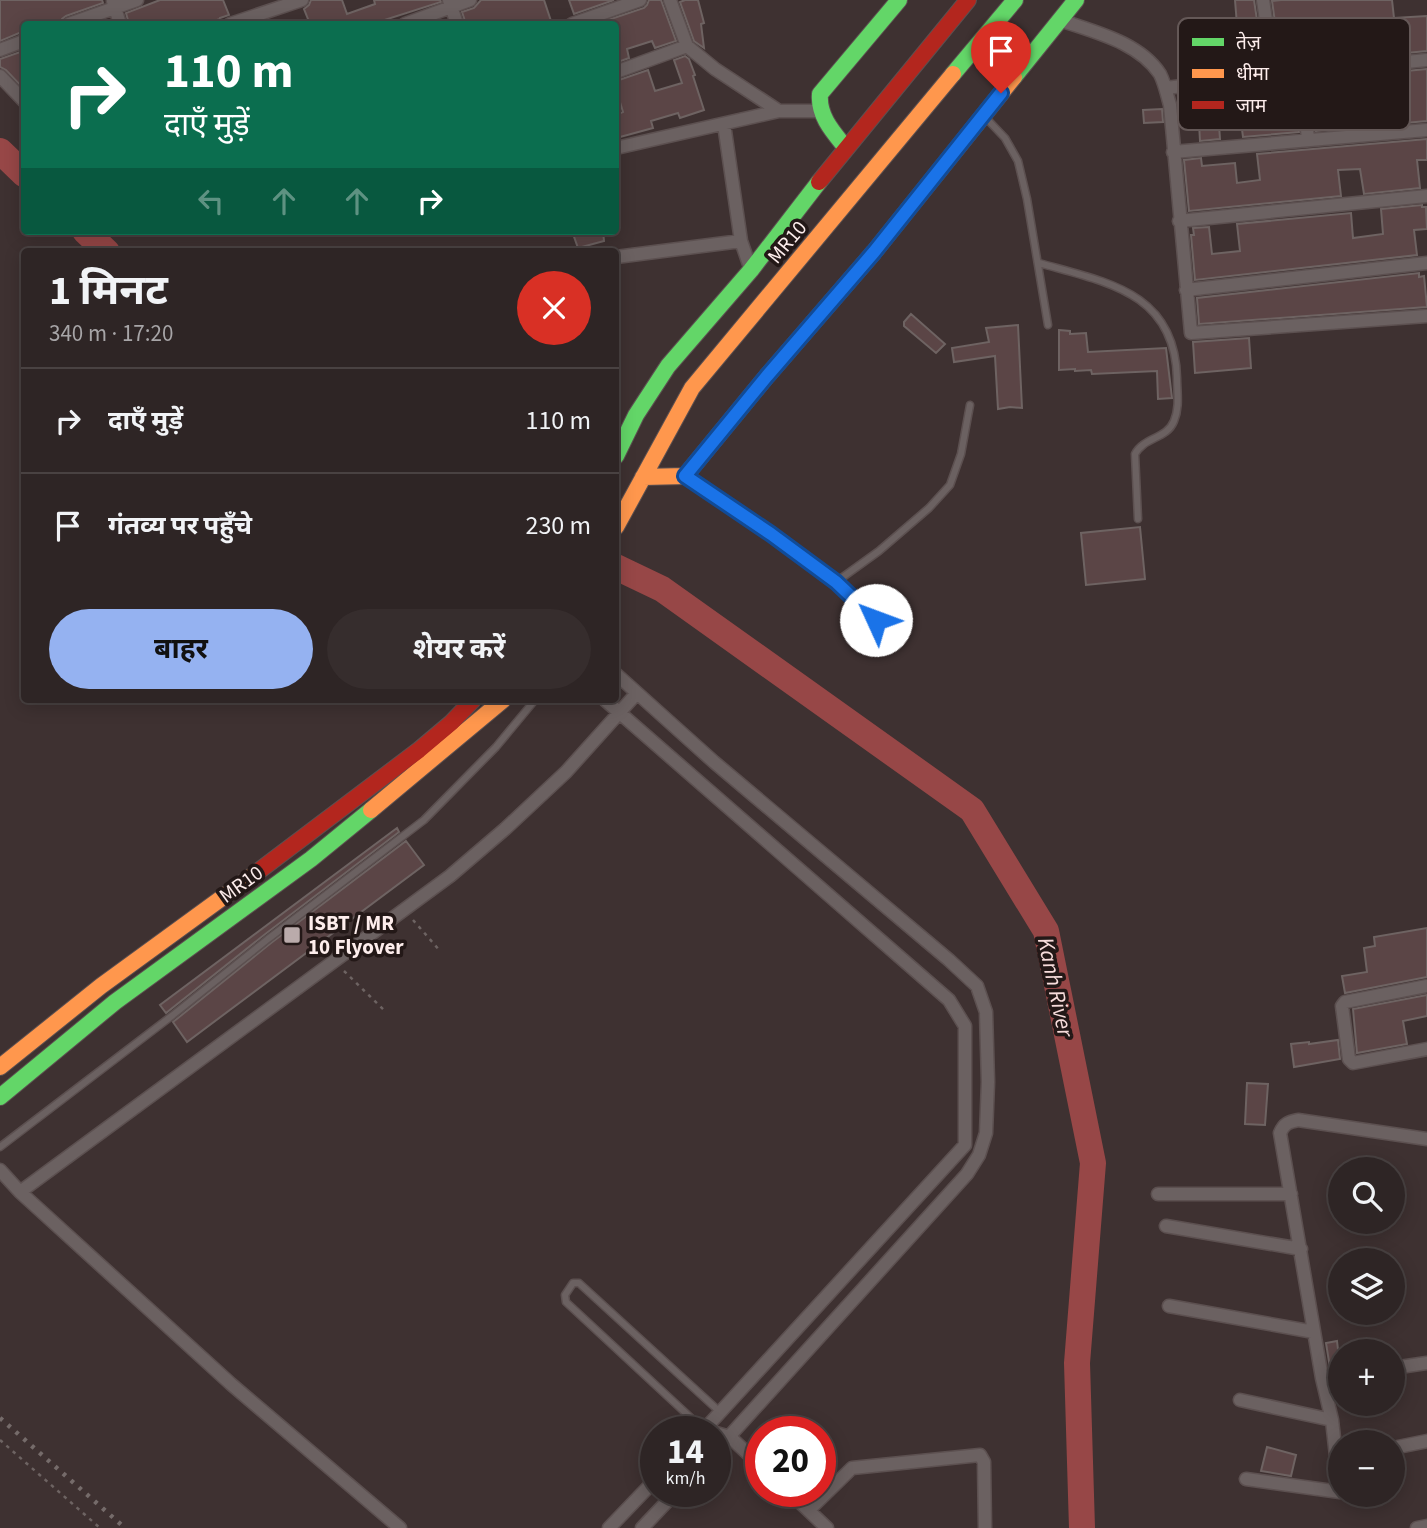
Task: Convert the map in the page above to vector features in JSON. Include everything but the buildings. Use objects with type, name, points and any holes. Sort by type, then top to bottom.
[{"type":"main road","points":[[846,148],[820,110],[821,94],[899,0]]},
{"type":"main road","name":"MR10","points":[[619,450],[636,415],[668,366],[751,270],[846,148],[968,0]]},
{"type":"main road","name":"MR10","points":[[619,521],[692,388],[1015,0]]},
{"type":"main road","points":[[643,477],[685,476],[874,252],[1076,0]]},
{"type":"main road","name":"MR10","points":[[0,1067],[101,986],[202,914],[419,750],[470,703]]},
{"type":"main road","name":"MR10","points":[[0,1097],[115,1002],[312,859],[500,703]]},
{"type":"street","points":[[76,21],[114,4],[137,0]]},
{"type":"street","points":[[239,21],[300,0]]},
{"type":"street","points":[[411,21],[450,3],[470,0]]},
{"type":"street","points":[[580,21],[640,0]]},
{"type":"street","points":[[670,0],[687,46],[715,69],[779,111]]},
{"type":"street","points":[[1263,0],[1266,18]]},
{"type":"street","points":[[450,3],[456,21]]},
{"type":"street","points":[[114,4],[119,21]]},
{"type":"street","points":[[1060,20],[1128,46],[1159,74],[1166,89],[1170,105],[1191,333],[1427,316]]},
{"type":"street","points":[[0,50],[21,42]]},
{"type":"street","points":[[619,71],[687,46]]},
{"type":"street","points":[[0,76],[21,96]]},
{"type":"street","points":[[1166,89],[1178,87]]},
{"type":"street","points":[[619,147],[779,111],[820,110]]},
{"type":"street","points":[[724,124],[741,241],[751,270]]},
{"type":"street","points":[[1307,130],[1308,140]]},
{"type":"street","points":[[1173,152],[1427,130]]},
{"type":"street","points":[[1179,221],[1427,196]]},
{"type":"street","points":[[619,257],[741,241]]},
{"type":"street","points":[[1186,290],[1427,263]]},
{"type":"street","points":[[619,677],[714,762],[949,960],[977,986],[986,1012],[986,1133],[979,1155],[967,1174],[731,1436]]},
{"type":"street","points":[[20,1192],[450,876],[566,772],[637,693]]},
{"type":"street","points":[[609,703],[950,1000],[965,1026],[965,1145],[718,1416]]},
{"type":"street","points":[[1427,986],[1345,1002],[1342,1006],[1349,1059],[1353,1063],[1427,1049]]},
{"type":"street","points":[[1334,1430],[1322,1378],[1280,1133],[1285,1124],[1298,1120],[1427,1139]]},
{"type":"street","points":[[0,1170],[20,1192],[230,1384],[400,1528]]},
{"type":"street","points":[[1158,1194],[1291,1194]]},
{"type":"street","points":[[1166,1226],[1301,1249]]},
{"type":"street","points":[[1169,1306],[1314,1332]]},
{"type":"street","points":[[1405,1366],[1427,1363]]},
{"type":"street","points":[[1322,1378],[1328,1377]]},
{"type":"street","points":[[1240,1400],[1332,1420]]},
{"type":"street","points":[[720,1412],[722,1416]]},
{"type":"street","points":[[731,1438],[745,1451]]},
{"type":"street","points":[[1405,1446],[1427,1441]]},
{"type":"street","points":[[809,1510],[852,1468],[980,1455],[984,1462],[985,1528]]},
{"type":"street","points":[[1246,1479],[1328,1490]]},
{"type":"street","points":[[609,1528],[640,1496]]},
{"type":"street","points":[[642,1528],[662,1507]]},
{"type":"street","points":[[806,1507],[827,1528]]},
{"type":"street","points":[[1417,1528],[1427,1527]]},
{"type":"lane","points":[[983,115],[1005,138],[1018,161],[1039,263],[1048,325]]},
{"type":"lane","points":[[1039,263],[1107,282],[1139,299],[1160,319],[1171,338],[1177,360],[1178,407],[1170,429],[1139,446],[1135,454],[1138,519]]},
{"type":"lane","points":[[836,582],[879,551],[929,508],[950,485],[961,454],[970,405]]},
{"type":"lane","points":[[685,476],[836,582],[876,620]]},
{"type":"lane","points":[[0,1147],[424,820],[496,747],[533,703]]},
{"type":"lane","points":[[691,1416],[566,1302],[565,1295],[573,1283],[579,1283],[720,1412]]},
{"type":"path","points":[[404,910],[442,952]]},
{"type":"path","points":[[335,962],[386,1012]]},
{"type":"path","points":[[0,1440],[100,1528]]},
{"type":"waterway","name":"Kanh River","points":[[0,151],[21,171]]},
{"type":"waterway","name":"Kanh River","points":[[89,235],[103,248]]},
{"type":"waterway","name":"Kanh River","points":[[619,568],[662,589],[972,810],[1046,931],[1093,1163],[1077,1363],[1082,1528]]},
{"type":"railway","points":[[0,1418],[125,1528]]},
{"type":"traffic: fast","points":[[846,148],[824,117],[820,94],[899,0]]},
{"type":"traffic: fast","points":[[953,74],[1015,0]]},
{"type":"traffic: fast","points":[[1014,77],[1076,0]]},
{"type":"traffic: fast","points":[[619,450],[636,415],[668,366],[751,270],[819,182]]},
{"type":"traffic: fast","points":[[0,1097],[115,1002],[311,859],[371,810]]},
{"type":"traffic: slow","points":[[619,522],[692,388],[953,74]]},
{"type":"traffic: slow","points":[[643,477],[685,476],[874,252],[1014,77]]},
{"type":"traffic: slow","points":[[371,810],[499,703]]},
{"type":"traffic: slow","points":[[0,1067],[101,986],[256,873]]},
{"type":"traffic: jam","points":[[819,182],[968,0]]},
{"type":"traffic: jam","points":[[256,873],[419,750],[470,703]]},
{"type":"place","name":"ISBT / MR 10 Flyover","points":[[292,935]]},
{"type":"route","points":[[876,620],[836,582],[685,476],[874,252],[1001,93]]}]
